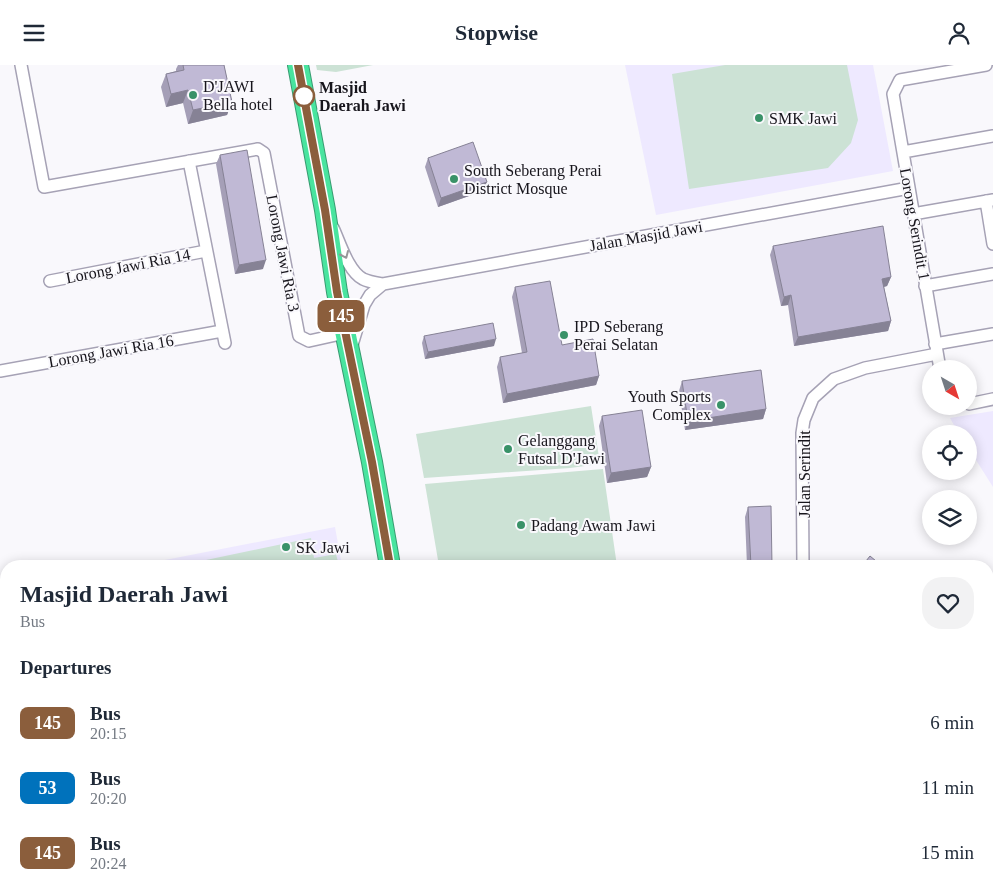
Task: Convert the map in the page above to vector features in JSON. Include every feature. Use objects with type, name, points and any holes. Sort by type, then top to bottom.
[{"type":"highway","points":[[298,65],[325,210],[337,292],[372,462],[389,560]]},
{"type":"street","points":[[21,65],[44,187],[189,161],[225,343]]},
{"type":"street","name":"Lorong Serindit 1","points":[[938,360],[893,94],[900,80],[986,65]]},
{"type":"street","points":[[903,152],[993,137]]},
{"type":"street","name":"Lorong Jawi Ria 3","points":[[189,161],[258,149],[264,153],[299,336],[309,341],[345,333]]},
{"type":"street","name":"Jalan Masjid Jawi","points":[[325,210],[350,265],[357,275],[366,280],[383,284],[909,188]]},
{"type":"street","points":[[913,214],[989,201],[993,244]]},
{"type":"street","name":"Lorong Jawi Ria 14","points":[[50,281],[206,251]]},
{"type":"street","points":[[926,286],[993,274]]},
{"type":"street","points":[[350,353],[364,305],[370,295],[383,284]]},
{"type":"street","name":"Lorong Jawi Ria 16","points":[[0,371],[222,331]]},
{"type":"street","name":"Jalan Serindit","points":[[803,560],[802,433],[804,420],[813,398],[834,379],[865,368],[993,334]]},
{"type":"street","points":[[978,402],[993,399]]},
{"type":"shaded area","name":"SMK Jawi","points":[[625,65],[873,65],[893,171],[656,215]]},
{"type":"shaded area","points":[[993,411],[993,487],[977,462],[977,425],[954,425],[950,418],[978,415],[978,413]]},
{"type":"shaded area","name":"SK Jawi","points":[[335,527],[341,560],[165,560]]},
{"type":"green space","points":[[316,65],[373,65],[336,72],[317,70]]},
{"type":"green space","points":[[725,65],[847,65],[858,120],[851,143],[828,168],[689,189],[672,74]]},
{"type":"green space","name":"Gelanggang Futsal D'Jawi","points":[[591,406],[600,464],[570,468],[424,478],[416,434]]},
{"type":"green space","name":"Padang Awam Jawi","points":[[603,469],[616,560],[438,560],[425,484]]},
{"type":"green space","points":[[311,538],[314,558],[336,554],[338,560],[206,560]]},
{"type":"building","name":"D'JAWI Bella hotel","points":[[183,65],[224,65],[232,102],[193,110],[188,90],[171,94],[166,74],[184,70]]},
{"type":"building","name":"South Seberang Perai District Mosque","points":[[473,142],[487,182],[441,198],[428,158]]},
{"type":"building","points":[[247,150],[266,260],[239,265],[220,155]]},
{"type":"building","points":[[883,226],[891,277],[882,279],[891,321],[798,337],[791,295],[784,297],[773,246]]},
{"type":"building","points":[[550,281],[562,345],[593,339],[599,376],[507,394],[500,357],[527,352],[515,287]]},
{"type":"building","points":[[493,323],[496,339],[428,352],[424,336]]},
{"type":"building","name":"Youth Sports Complex","points":[[761,370],[766,409],[688,421],[682,381]]},
{"type":"building","points":[[642,410],[651,467],[611,473],[602,416]]},
{"type":"building","points":[[771,506],[772,560],[751,560],[748,507]]},
{"type":"building","points":[[870,556],[875,560],[867,560]]},
{"type":"bus line","name":"145","points":[[298,65],[325,210],[337,292],[372,462],[389,560]]},
{"type":"place","name":"D'JAWI Bella hotel","points":[[193,95]]},
{"type":"place","name":"Masjid Daerah Jawi","points":[[304,96]]},
{"type":"place","name":"SMK Jawi","points":[[759,118]]},
{"type":"place","name":"South Seberang Perai District Mosque","points":[[454,179]]},
{"type":"place","name":"IPD Seberang Perai Selatan","points":[[564,335]]},
{"type":"place","name":"Youth Sports Complex","points":[[721,405]]},
{"type":"place","name":"Gelanggang Futsal D'Jawi","points":[[508,449]]},
{"type":"place","name":"Padang Awam Jawi","points":[[521,525]]},
{"type":"place","name":"SK Jawi","points":[[286,547]]}]
